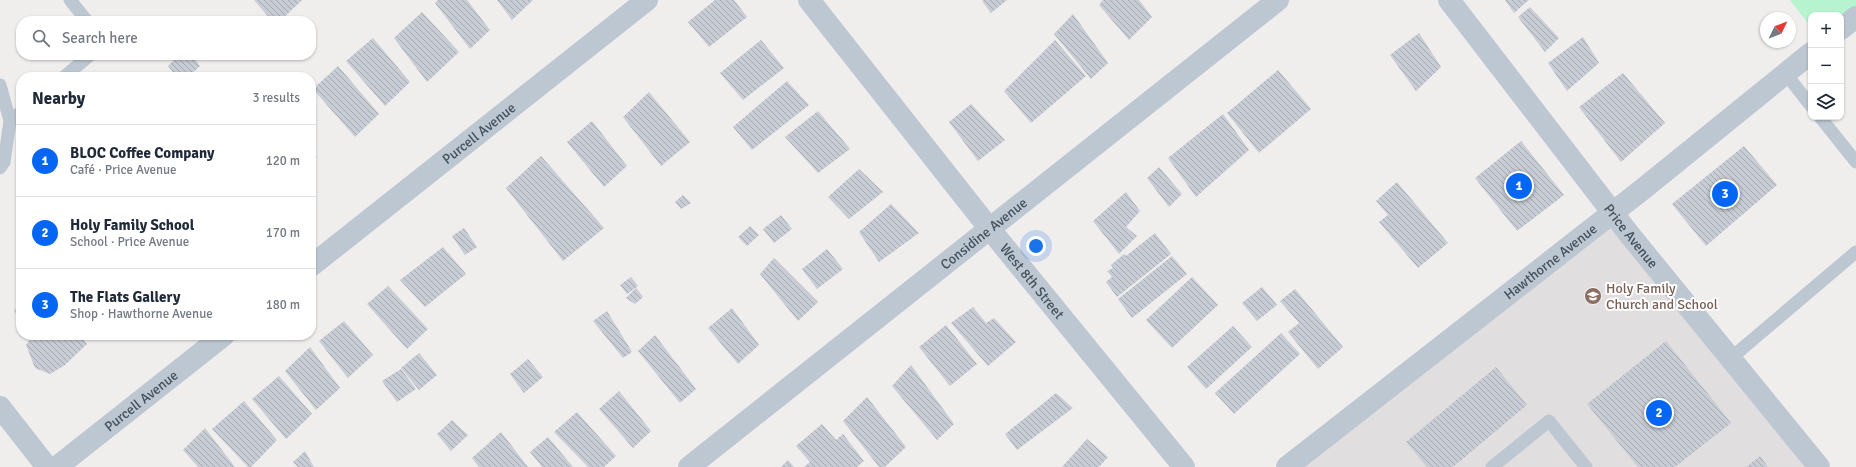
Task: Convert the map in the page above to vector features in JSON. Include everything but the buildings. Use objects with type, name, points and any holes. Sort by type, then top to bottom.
[{"type":"street","name":"Purcell Avenue","points":[[316,262],[647,0]]},
{"type":"street","name":"West 8th Street","points":[[809,0],[989,228],[1184,467]]},
{"type":"street","name":"Considine Avenue","points":[[689,467],[1278,0]]},
{"type":"street","name":"Price Avenue","points":[[1449,0],[1612,212],[1819,467]]},
{"type":"street","points":[[1844,27],[1856,17]]},
{"type":"street","name":"Hawthorne Avenue","points":[[1287,467],[1808,56]]},
{"type":"street","name":"Purcell Avenue","points":[[57,467],[218,340]]},
{"type":"street","points":[[0,407],[47,467]]},
{"type":"lane","points":[[70,0],[83,16]]},
{"type":"lane","points":[[70,72],[84,60]]},
{"type":"lane","points":[[1786,74],[1808,102]]},
{"type":"lane","points":[[0,85],[10,121],[4,162],[0,168]]},
{"type":"lane","points":[[10,121],[16,116]]},
{"type":"lane","points":[[1822,120],[1856,162]]},
{"type":"lane","points":[[1731,358],[1856,252]]},
{"type":"lane","points":[[1492,467],[1549,421],[1586,467]]},
{"type":"shaded area","name":"Holy Family Church and School","points":[[1613,212],[1819,467],[1287,467]]},
{"type":"green space","points":[[1790,0],[1856,0],[1856,17],[1844,15],[1844,12],[1808,12],[1808,23]]},
{"type":"place","name":"BLOC Coffee Company","points":[[1519,186]]},
{"type":"place","name":"The Flats Gallery","points":[[1725,194]]},
{"type":"place","name":"Holy Family Church and School","points":[[1593,296]]},
{"type":"place","name":"Holy Family School","points":[[1659,413]]}]
